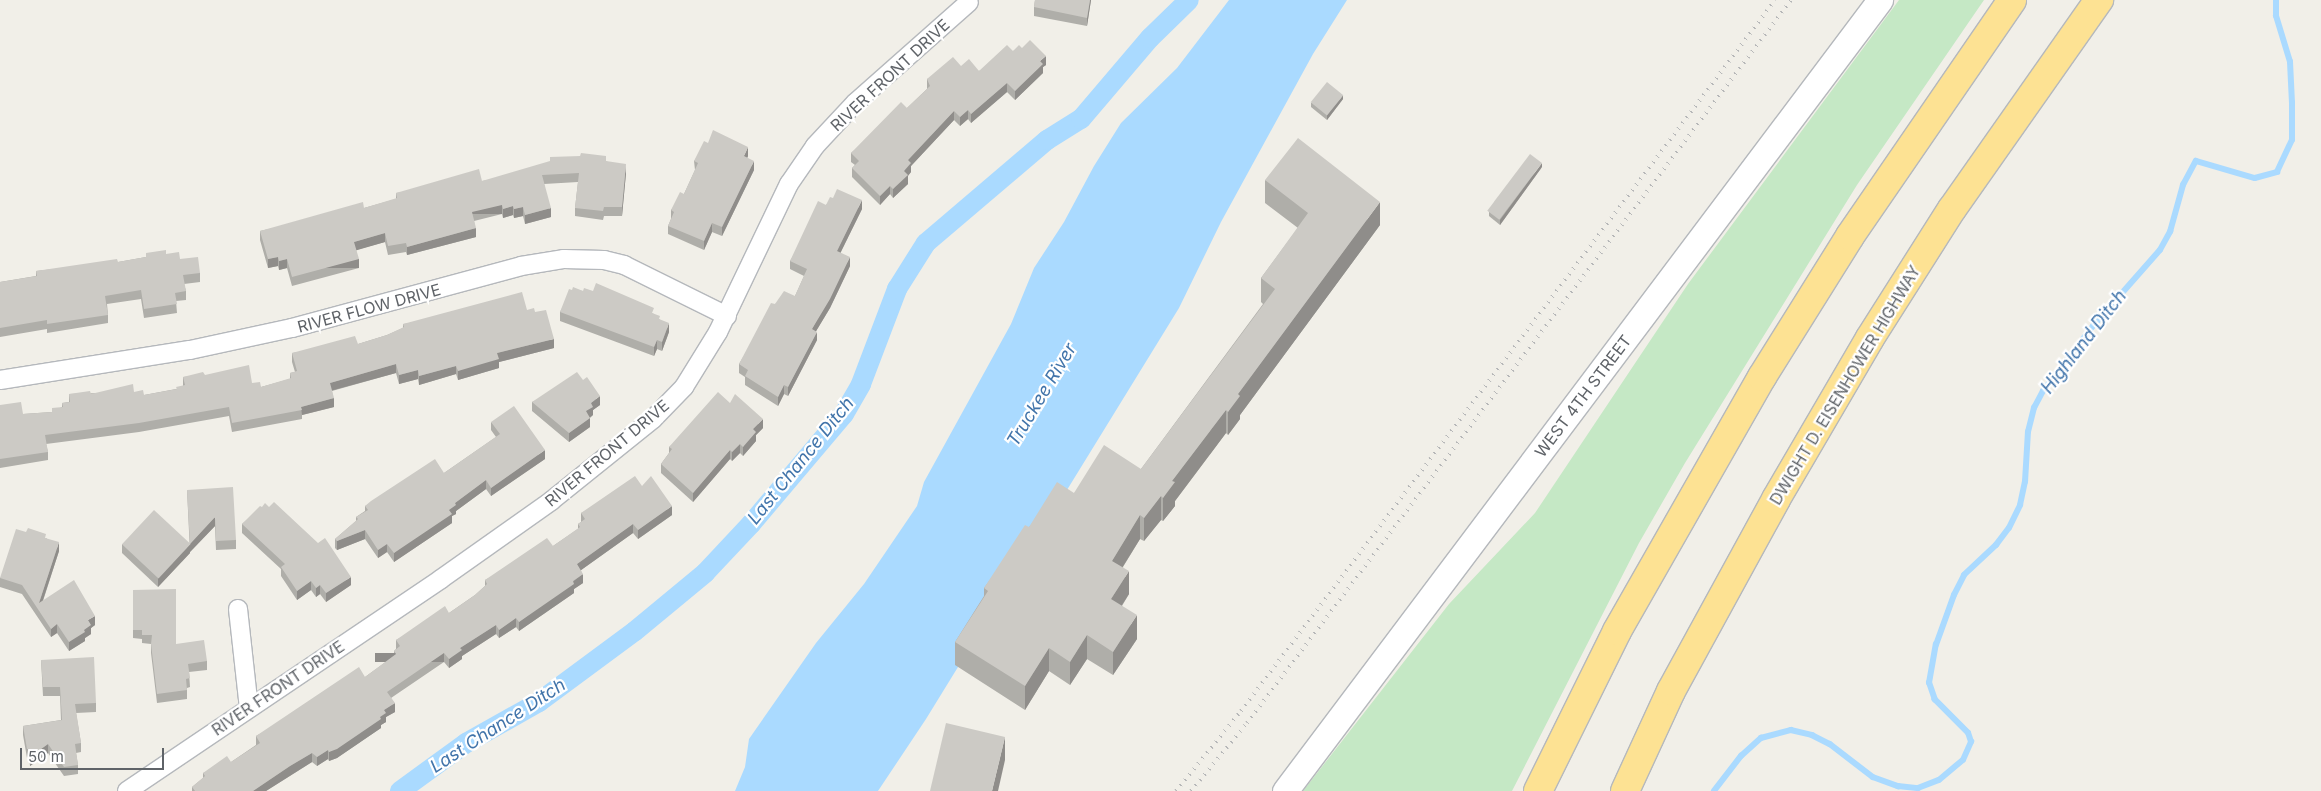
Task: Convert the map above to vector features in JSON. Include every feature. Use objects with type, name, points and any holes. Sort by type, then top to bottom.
[{"type":"highway","points":[[1538,791],[1618,631],[1762,377],[1850,236],[2012,0]]},
{"type":"highway","name":"DWIGHT D. EISENHOWER HIGHWAY","points":[[1625,791],[1671,691],[1776,499],[1870,338],[1952,210],[2099,0]]},
{"type":"main road","name":"WEST 4TH STREET","points":[[1285,791],[1880,0]]},
{"type":"street","name":"RIVER FRONT DRIVE","points":[[127,791],[441,579],[600,463],[652,419],[684,387],[727,316],[789,184],[815,146],[855,103],[969,2]]},
{"type":"street","name":"RIVER FLOW DRIVE","points":[[0,380],[190,350],[292,328],[521,266],[564,259],[604,260],[624,266],[727,316]]},
{"type":"street","points":[[238,608],[249,708]]},
{"type":"green space","points":[[1899,0],[1984,0],[1857,185],[1685,463],[1639,543],[1512,791],[1303,791],[1449,604],[1535,513],[1688,284]]},
{"type":"water","name":"Truckee River","points":[[1229,0],[1347,0],[1313,54],[1221,222],[1179,308],[926,719],[878,791],[735,791],[745,767],[749,739],[816,643],[864,584],[917,506],[924,482],[1011,324],[1034,268],[1064,222],[1094,166],[1121,123],[1177,68]]},
{"type":"building","points":[[1035,0],[1090,0],[1087,18],[1034,7]]},
{"type":"building","points":[[1030,40],[1046,56],[1040,61],[1043,64],[1015,91],[1007,83],[971,114],[968,110],[960,117],[954,111],[908,160],[911,163],[904,171],[908,175],[893,189],[890,186],[880,196],[852,168],[859,161],[851,153],[901,102],[907,108],[930,86],[927,79],[953,57],[961,66],[969,59],[979,71],[1007,45],[1013,51],[1019,45],[1022,48]]},
{"type":"building","points":[[1327,82],[1343,95],[1327,115],[1311,102]]},
{"type":"building","points":[[713,130],[748,147],[744,156],[754,161],[722,227],[712,223],[704,241],[668,226],[674,212],[671,210],[680,192],[684,194],[698,163],[694,161],[704,141],[708,143]]},
{"type":"building","points":[[1298,138],[1380,202],[1238,394],[1240,396],[1228,412],[1226,410],[1172,481],[1175,482],[1163,498],[1161,496],[1144,518],[1140,515],[1112,561],[1129,571],[1111,599],[1137,615],[1113,652],[1087,635],[1070,662],[1049,648],[1025,686],[955,642],[988,591],[984,588],[1025,525],[1029,527],[1057,482],[1074,493],[1104,445],[1141,469],[1275,289],[1261,278],[1308,213],[1265,180]]},
{"type":"building","points":[[581,153],[606,156],[606,161],[626,164],[622,207],[604,207],[603,211],[575,208],[579,173],[542,175],[551,208],[525,215],[523,207],[514,209],[513,206],[503,209],[502,205],[472,212],[476,228],[407,247],[406,243],[388,246],[385,233],[354,242],[359,259],[292,277],[287,259],[279,261],[278,257],[268,259],[260,231],[363,202],[364,208],[397,198],[396,193],[479,169],[482,181],[550,161],[550,157],[580,156]]},
{"type":"building","points":[[1530,154],[1542,163],[1499,220],[1487,211]]},
{"type":"building","points":[[837,189],[862,200],[837,251],[850,257],[830,299],[812,329],[817,332],[788,387],[784,385],[778,397],[745,376],[748,370],[739,364],[771,303],[775,304],[784,291],[795,296],[807,269],[790,261],[818,201],[826,205],[830,197],[833,198]]},
{"type":"building","points":[[166,250],[166,254],[179,252],[180,259],[198,257],[200,273],[183,275],[186,291],[175,293],[177,304],[144,309],[141,290],[105,296],[108,315],[47,324],[47,320],[0,328],[0,282],[37,276],[36,271],[117,259],[118,262],[146,257],[146,253]]},
{"type":"building","points":[[596,283],[654,308],[652,313],[660,316],[659,319],[669,323],[662,342],[657,340],[654,347],[560,312],[569,289],[572,290],[573,287],[583,291],[584,288],[593,291]]},
{"type":"building","points":[[522,292],[527,310],[534,308],[535,312],[546,310],[554,339],[497,353],[499,359],[458,371],[456,366],[419,376],[418,370],[399,375],[396,364],[330,383],[334,398],[301,407],[302,410],[232,423],[229,407],[139,423],[45,435],[48,452],[0,459],[0,405],[21,402],[23,414],[52,412],[52,408],[63,407],[62,403],[70,402],[69,394],[90,391],[91,394],[133,384],[134,392],[143,390],[144,395],[177,389],[176,387],[185,385],[183,377],[203,372],[205,375],[249,365],[252,383],[260,382],[261,387],[291,378],[290,373],[297,371],[292,353],[355,336],[358,344],[387,335],[404,327],[403,324]]},
{"type":"building","points":[[577,372],[583,380],[587,377],[600,396],[591,403],[593,407],[586,411],[590,418],[569,433],[532,402]]},
{"type":"building","points":[[718,392],[730,403],[735,394],[763,419],[753,429],[756,432],[743,447],[740,444],[732,452],[730,450],[693,493],[661,464],[672,449],[669,447]]},
{"type":"building","points":[[514,406],[545,450],[491,488],[486,480],[455,503],[456,505],[449,510],[452,514],[394,553],[387,544],[378,550],[365,530],[337,541],[335,539],[358,519],[356,517],[368,510],[365,506],[371,501],[435,459],[444,473],[500,434],[491,422]]},
{"type":"building","points":[[635,476],[642,486],[651,476],[672,506],[638,530],[633,524],[577,564],[583,574],[573,581],[574,584],[519,622],[516,618],[499,630],[496,625],[460,648],[462,650],[449,659],[444,653],[387,692],[395,703],[384,710],[386,713],[380,717],[381,719],[337,749],[329,752],[328,750],[317,757],[312,753],[253,791],[195,791],[192,787],[205,776],[203,773],[227,756],[231,762],[260,743],[256,736],[359,667],[365,677],[396,654],[394,651],[400,646],[396,640],[445,606],[449,613],[487,584],[485,580],[547,538],[553,546],[580,527],[578,524],[585,519],[581,513]]},
{"type":"building","points":[[233,487],[236,540],[216,541],[215,517],[190,544],[187,490]]},
{"type":"building","points":[[274,502],[318,543],[325,538],[351,577],[326,593],[320,585],[316,588],[311,581],[297,591],[281,567],[285,564],[242,524],[260,506],[262,507],[265,503],[269,507]]},
{"type":"building","points":[[154,510],[191,544],[159,578],[122,544]]},
{"type":"building","points":[[28,528],[46,534],[45,538],[59,542],[39,603],[74,580],[95,616],[88,620],[91,625],[84,630],[85,632],[69,642],[57,624],[51,629],[22,585],[0,578],[16,529],[26,532]]},
{"type":"building","points":[[176,589],[176,644],[204,640],[207,661],[188,664],[190,678],[186,679],[187,690],[157,694],[151,644],[152,635],[142,635],[142,630],[133,630],[133,590]]},
{"type":"building","points":[[94,657],[96,703],[75,704],[81,743],[75,744],[78,765],[64,767],[48,744],[30,757],[23,726],[62,720],[60,687],[43,687],[41,660]]},
{"type":"building","points":[[946,723],[1005,737],[992,791],[930,791]]},
{"type":"waterway","name":"Last Chance Ditch","points":[[400,791],[466,743],[539,702],[635,631],[705,573],[751,524],[844,414],[861,384],[897,289],[926,243],[1047,140],[1081,119],[1150,38],[1189,0]]},
{"type":"waterway","name":"Highland Ditch","points":[[1714,791],[1741,756],[1761,738],[1791,730],[1812,735],[1830,744],[1873,777],[1898,786],[1918,788],[1939,780],[1963,760],[1971,742],[1968,733],[1935,700],[1929,683],[1936,645],[1954,595],[1964,575],[1996,545],[2009,528],[2020,505],[2025,482],[2028,432],[2034,408],[2043,391],[2093,326],[2160,250],[2170,232],[2183,185],[2196,161],[2255,178],[2277,172],[2292,140],[2292,103],[2290,62],[2276,16],[2276,0]]},
{"type":"railway","points":[[1176,791],[1241,711],[1775,0]]},
{"type":"railway","points":[[1191,791],[1247,723],[1791,0]]}]
